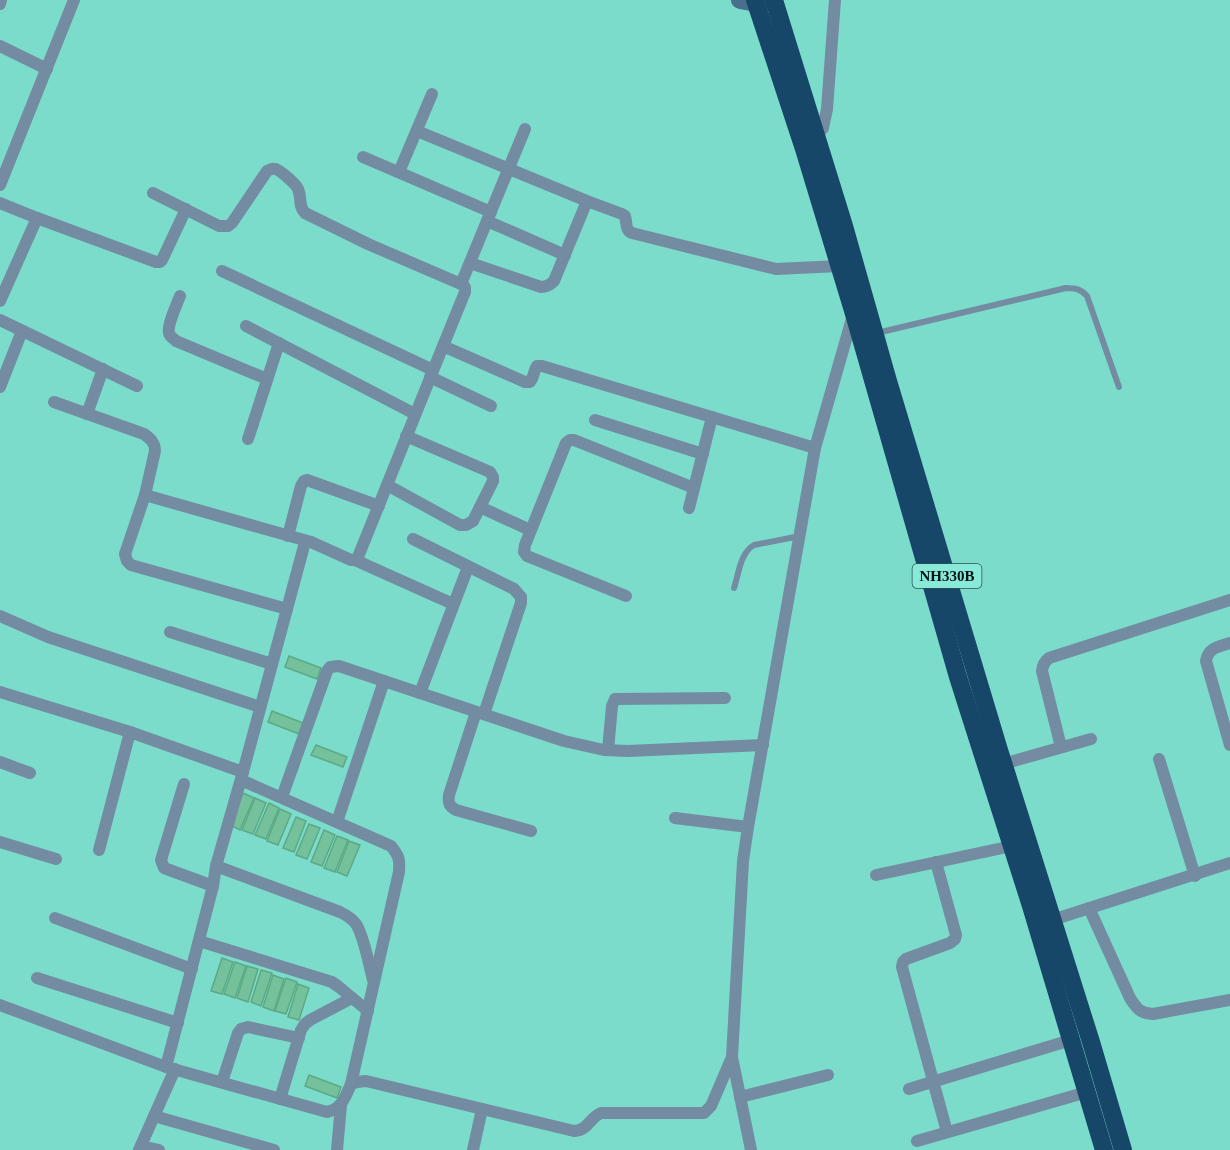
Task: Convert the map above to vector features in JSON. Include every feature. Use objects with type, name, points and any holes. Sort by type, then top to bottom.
[{"type":"highway","name":"NH330B","points":[[758,1],[816,136],[844,226],[867,335],[958,677],[1012,846],[1045,922],[1091,1042],[1124,1150]]},
{"type":"highway","name":"NH330B","points":[[758,1],[854,314],[867,335],[1003,764],[1045,922],[1071,1040],[1104,1150]]},
{"type":"street","points":[[0,185],[74,0]]},
{"type":"street","points":[[816,136],[823,128],[827,109],[835,0]]},
{"type":"street","points":[[0,46],[46,69]]},
{"type":"street","points":[[399,172],[432,94]]},
{"type":"street","points":[[461,284],[525,129]]},
{"type":"street","points":[[417,131],[622,214],[625,216],[628,231],[632,233],[776,269],[839,266]]},
{"type":"street","points":[[363,157],[399,172],[565,255]]},
{"type":"street","points":[[153,193],[219,226],[228,226],[267,171],[277,170],[296,185],[301,208],[305,213],[465,287],[465,292],[379,506],[355,560]]},
{"type":"street","points":[[470,263],[541,287],[550,285],[554,281],[587,201]]},
{"type":"street","points":[[0,203],[156,262],[162,260],[186,209]]},
{"type":"street","points":[[1,297],[37,218]]},
{"type":"street","points":[[222,271],[491,406]]},
{"type":"street","points":[[180,296],[169,327],[172,337],[267,379]]},
{"type":"street","points":[[751,1150],[732,1057],[743,861],[815,448],[854,314]]},
{"type":"street","points":[[0,320],[137,386]]},
{"type":"street","points":[[246,326],[415,414]]},
{"type":"street","points":[[0,387],[22,331]]},
{"type":"street","points":[[248,439],[279,343]]},
{"type":"street","points":[[443,346],[525,382],[534,377],[537,366],[543,366],[815,448]]},
{"type":"street","points":[[87,414],[103,369]]},
{"type":"street","points":[[54,402],[144,435],[155,445],[145,495],[126,554],[127,561],[131,565],[287,609]]},
{"type":"street","points":[[689,508],[712,417]]},
{"type":"street","points":[[595,420],[703,454]]},
{"type":"street","points":[[387,485],[460,525],[466,525],[470,524],[493,481],[490,472],[406,436]]},
{"type":"street","points":[[626,596],[527,556],[524,552],[530,530],[566,443],[570,440],[574,441],[694,488]]},
{"type":"street","points":[[288,536],[301,486],[307,480],[379,506]]},
{"type":"street","points":[[145,495],[311,542],[453,604]]},
{"type":"street","points":[[480,507],[530,530]]},
{"type":"street","points":[[413,539],[514,589],[521,597],[521,603],[448,801],[450,807],[456,810],[531,831]]},
{"type":"street","points":[[159,1150],[140,1148],[154,1116],[170,1068],[178,1023],[216,866],[304,546],[306,542],[311,542]]},
{"type":"street","points":[[420,693],[468,567]]},
{"type":"street","points":[[1061,747],[1042,671],[1045,661],[1230,600]]},
{"type":"street","points":[[0,616],[48,637],[260,707]]},
{"type":"street","points":[[170,632],[272,664]]},
{"type":"street","points":[[1230,643],[1211,650],[1207,654],[1206,661],[1230,745]]},
{"type":"street","points":[[282,797],[330,667],[339,666],[564,741],[608,750],[763,745]]},
{"type":"street","points":[[337,822],[384,681]]},
{"type":"street","points":[[0,692],[130,732],[242,776],[282,797],[391,846],[398,854],[399,872],[368,1011],[351,1084],[341,1105],[337,1150]]},
{"type":"street","points":[[608,750],[612,706],[615,699],[725,698]]},
{"type":"street","points":[[99,850],[130,732]]},
{"type":"street","points":[[1003,764],[1091,739]]},
{"type":"street","points":[[1159,759],[1195,876]]},
{"type":"street","points":[[0,762],[30,772]]},
{"type":"street","points":[[184,784],[161,864],[164,868],[213,886]]},
{"type":"street","points":[[675,818],[748,826]]},
{"type":"street","points":[[0,842],[56,859]]},
{"type":"street","points":[[876,875],[1012,846]]},
{"type":"street","points":[[936,862],[956,935],[955,939],[950,943],[906,959],[902,966],[947,1132]]},
{"type":"street","points":[[1045,922],[1230,863]]},
{"type":"street","points":[[216,866],[348,916],[356,923],[361,934],[374,983]]},
{"type":"street","points":[[1089,908],[1130,998],[1136,1008],[1144,1014],[1230,1000]]},
{"type":"street","points":[[55,918],[192,969]]},
{"type":"street","points":[[199,941],[332,982],[368,1011]]},
{"type":"street","points":[[37,978],[178,1023]]},
{"type":"street","points":[[280,1099],[305,1024],[352,998]]},
{"type":"street","points":[[0,1005],[170,1068],[327,1112],[341,1105]]},
{"type":"street","points":[[222,1082],[237,1034],[241,1029],[248,1027],[299,1038]]},
{"type":"street","points":[[909,1089],[1071,1040]]},
{"type":"street","points":[[351,1084],[366,1081],[581,1131],[601,1113],[704,1113],[711,1107],[732,1057]]},
{"type":"street","points":[[740,1097],[828,1075]]},
{"type":"street","points":[[917,1141],[1087,1092]]},
{"type":"street","points":[[473,1150],[482,1109]]},
{"type":"street","points":[[154,1116],[274,1150]]},
{"type":"lane","points":[[867,335],[1066,288],[1076,288],[1088,296],[1119,387]]},
{"type":"lane","points":[[734,588],[748,549],[754,545],[800,536]]},
{"type":"building","points":[[289,656],[321,668],[317,679],[285,667]]},
{"type":"building","points":[[272,711],[303,723],[299,734],[268,722]]},
{"type":"building","points":[[316,745],[347,757],[343,767],[311,755]]},
{"type":"building","points":[[243,793],[254,798],[240,830],[230,825]]},
{"type":"building","points":[[255,798],[266,803],[253,834],[242,830]]},
{"type":"building","points":[[269,803],[279,808],[266,839],[255,835]]},
{"type":"building","points":[[280,809],[291,814],[278,845],[267,841]]},
{"type":"building","points":[[296,817],[306,821],[294,852],[283,848]]},
{"type":"building","points":[[309,824],[320,828],[307,859],[296,855]]},
{"type":"building","points":[[324,830],[335,835],[322,866],[311,862]]},
{"type":"building","points":[[337,836],[348,840],[335,872],[324,868]]},
{"type":"building","points":[[349,841],[360,845],[347,876],[337,872]]},
{"type":"building","points":[[222,958],[233,962],[222,994],[211,991]]},
{"type":"building","points":[[235,962],[246,966],[235,998],[224,994]]},
{"type":"building","points":[[247,966],[258,969],[248,1002],[237,998]]},
{"type":"building","points":[[261,970],[272,973],[261,1006],[251,1002]]},
{"type":"building","points":[[273,975],[284,979],[274,1011],[263,1007]]},
{"type":"building","points":[[286,978],[297,982],[286,1014],[275,1011]]},
{"type":"building","points":[[298,984],[309,988],[299,1020],[288,1017]]},
{"type":"building","points":[[309,1075],[341,1087],[337,1098],[305,1086]]}]
